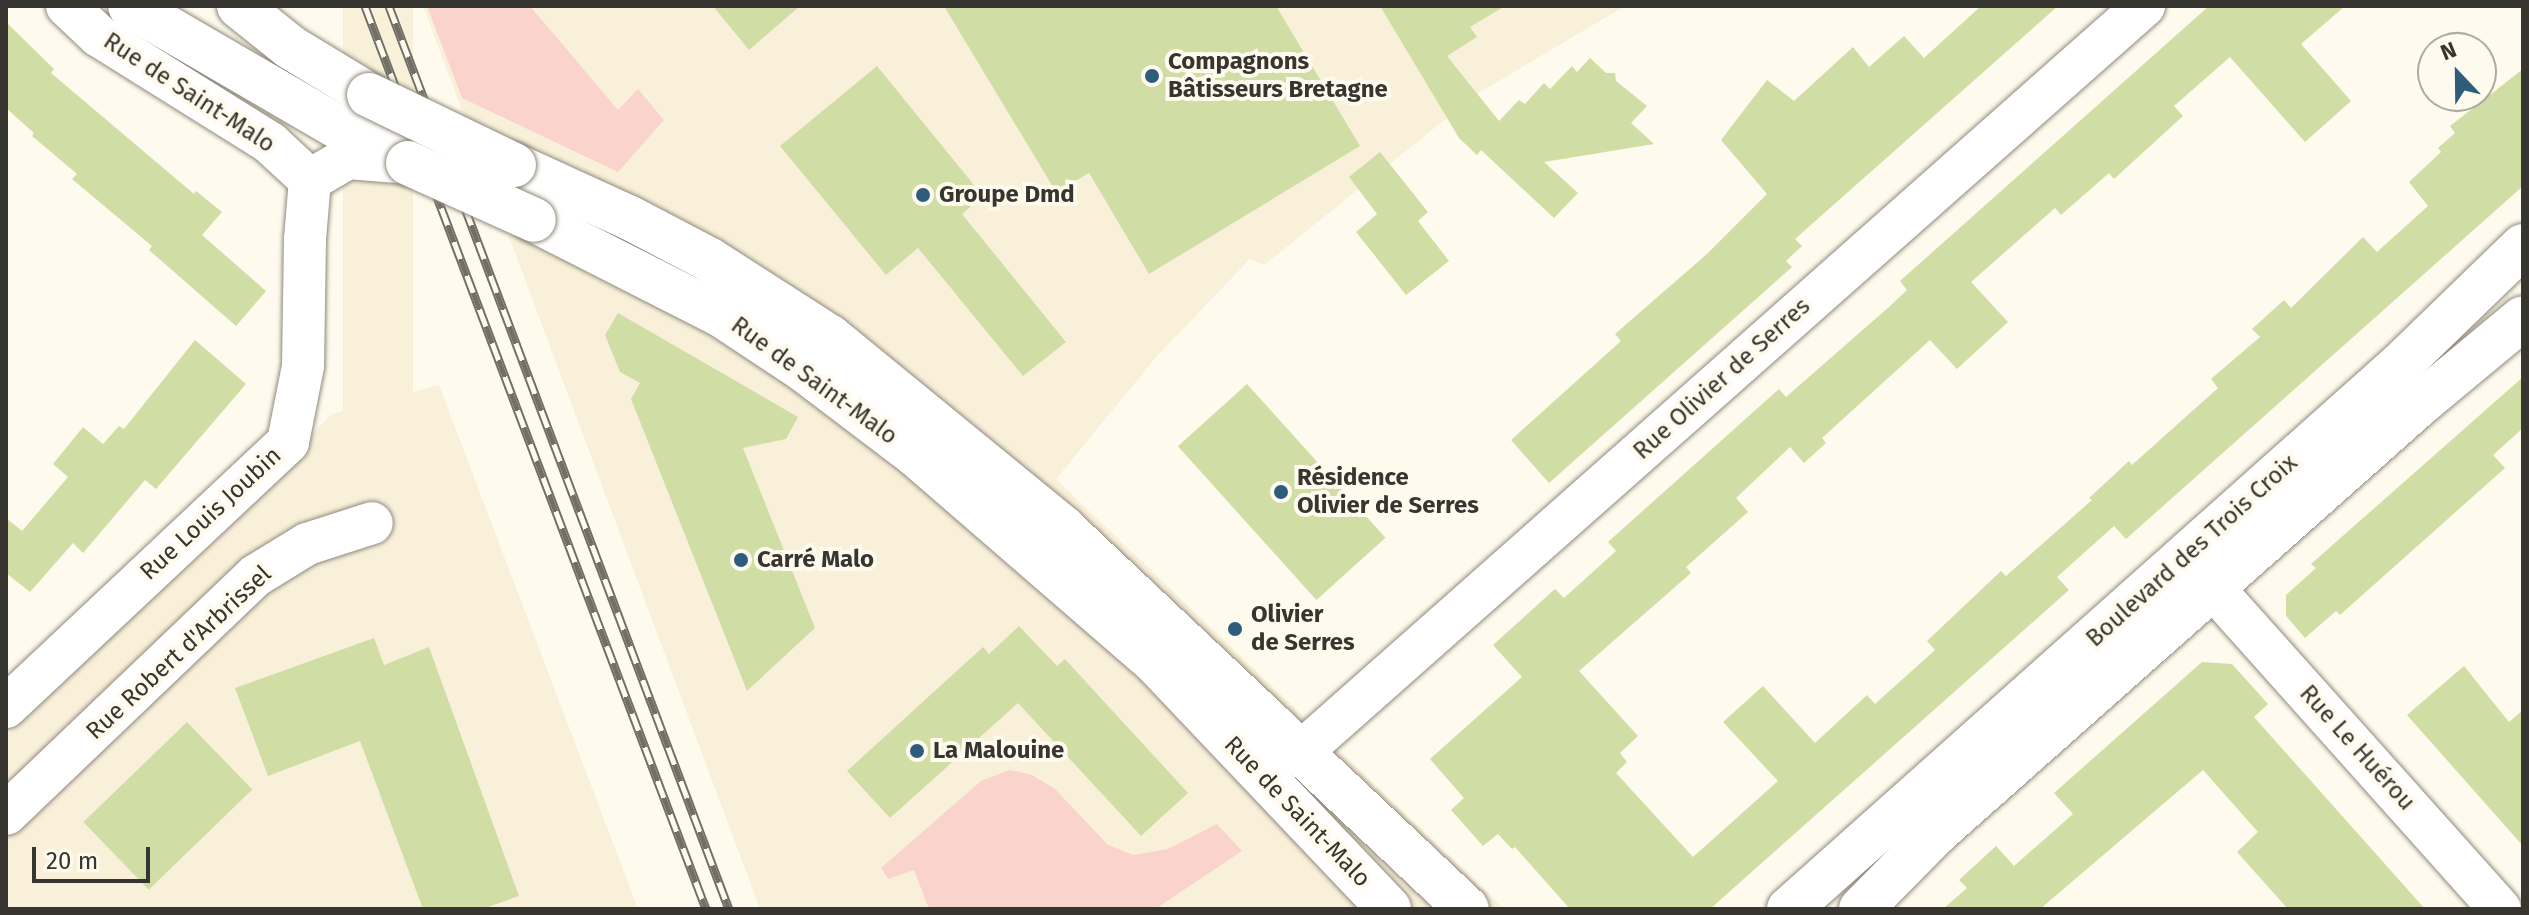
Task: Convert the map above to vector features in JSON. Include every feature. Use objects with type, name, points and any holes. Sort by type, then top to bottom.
[{"type":"main road","name":"Rue de Saint-Malo","points":[[130,6],[341,129],[534,220],[721,315],[804,370],[929,441],[1063,528],[1467,909]]},
{"type":"main road","name":"Rue de Saint-Malo","points":[[239,6],[290,47],[369,95],[630,218],[710,260],[830,337],[929,441],[1155,662],[1389,909]]},
{"type":"main road","name":"Boulevard des Trois Croix","points":[[1789,909],[2400,365],[2523,246]]},
{"type":"main road","points":[[2422,402],[2523,292]]},
{"type":"main road","name":"Boulevard des Trois Croix","points":[[1861,909],[1936,833],[2422,402],[2523,318]]},
{"type":"main road","name":"Boulevard des Trois Croix","points":[[1803,909],[1856,850]]},
{"type":"street","name":"Rue de Saint-Malo","points":[[67,6],[99,36],[270,143],[310,180]]},
{"type":"street","name":"Rue Olivier de Serres","points":[[1301,752],[2144,6]]},
{"type":"street","points":[[310,180],[348,158],[408,163]]},
{"type":"street","name":"Rue Louis Joubin","points":[[6,707],[288,442],[303,366],[305,239],[310,180]]},
{"type":"street","name":"Rue Robert d'Arbrissel","points":[[6,814],[255,576],[307,544],[372,523]]},
{"type":"street","name":"Rue Le Huérou","points":[[2212,587],[2500,909]]},
{"type":"shaded area","points":[[343,6],[413,6],[413,909],[343,909]]},
{"type":"shaded area","points":[[423,6],[1625,6],[1477,94],[1264,265],[1250,259],[1157,356],[1056,479],[1504,909],[760,909]]},
{"type":"shaded area","points":[[427,6],[530,6],[618,110],[638,89],[664,120],[618,172],[462,98]]},
{"type":"shaded area","points":[[439,385],[638,909],[6,909],[6,736],[332,414]]},
{"type":"shaded area","points":[[1010,770],[1032,775],[1055,789],[1108,845],[1133,855],[1168,849],[1217,824],[1242,851],[1155,909],[929,909],[914,870],[888,879],[881,868],[981,781]]},
{"type":"building","points":[[713,6],[800,6],[749,50]]},
{"type":"building","name":"Compagnons Bâtisseurs Bretagne","points":[[944,6],[1276,6],[1360,146],[1149,274],[1089,173],[1056,192]]},
{"type":"building","points":[[1380,6],[1505,6],[1470,27],[1477,37],[1447,56],[1499,121],[1519,100],[1525,104],[1544,83],[1550,89],[1572,66],[1577,72],[1590,58],[1606,73],[1615,73],[1616,81],[1647,106],[1631,123],[1654,144],[1544,162],[1578,193],[1554,218],[1481,150],[1477,155],[1459,138]]},
{"type":"building","points":[[1981,6],[2058,6],[1795,239],[1802,246],[1786,261],[1792,267],[1549,483],[1511,440],[1621,341],[1615,334],[1707,254],[1767,194],[1721,140],[1767,80],[1794,101],[1853,47],[1869,67],[1904,36],[1924,58]]},
{"type":"building","points":[[2209,6],[2345,6],[2301,44],[2351,101],[2305,142],[2230,57],[2174,106],[2183,116],[2114,179],[2109,173],[2061,215],[2055,208],[1971,282],[2008,322],[1957,369],[1930,340],[1822,438],[1826,443],[1804,463],[1790,447],[1736,498],[1748,512],[1686,567],[1691,573],[1579,671],[1638,736],[1620,753],[1627,762],[1616,773],[1693,857],[1778,781],[1723,722],[1763,686],[1815,743],[1867,695],[1875,704],[1935,650],[1927,641],[2001,571],[2006,576],[2092,500],[2089,498],[2129,461],[2132,465],[2218,388],[2211,379],[2260,337],[2252,329],[2284,300],[2291,308],[2363,237],[2377,252],[2428,206],[2409,182],[2441,152],[2438,148],[2455,133],[2450,126],[2468,112],[2497,112],[2497,89],[2523,69],[2523,186],[2126,539],[2114,526],[2057,577],[2069,590],[1710,909],[1570,909],[1515,847],[1512,849],[1498,834],[1483,846],[1451,810],[1464,798],[1430,759],[1522,677],[1493,645],[1555,589],[1564,598],[1616,551],[1608,542],[1779,389],[1786,397],[1889,307],[1907,290],[1900,281]]},
{"type":"building","points":[[6,22],[54,69],[51,73],[194,194],[196,191],[222,212],[202,235],[266,291],[236,326],[149,250],[152,246],[72,179],[77,174],[32,136],[34,133],[6,108]]},
{"type":"building","points":[[877,66],[983,196],[962,214],[1066,342],[1023,376],[918,248],[886,275],[780,146]]},
{"type":"building","points":[[1380,152],[1428,212],[1418,221],[1449,261],[1406,295],[1356,232],[1377,214],[1349,177]]},
{"type":"building","name":"Carré Malo","points":[[618,313],[798,417],[786,439],[743,448],[815,628],[747,691],[631,399],[640,383],[620,372],[605,335]]},
{"type":"building","points":[[195,340],[246,384],[156,489],[145,480],[83,553],[73,543],[30,592],[6,573],[6,518],[22,531],[68,477],[53,464],[83,427],[103,444],[119,426],[124,429]]},
{"type":"building","points":[[2523,377],[2523,428],[2493,455],[2505,468],[2340,615],[2336,611],[2305,638],[2286,616],[2286,595],[2316,568],[2311,564]]},
{"type":"building","name":"Résidence Olivier de Serres","points":[[1247,384],[1386,538],[1316,600],[1178,446]]},
{"type":"building","name":"La Malouine","points":[[1019,626],[1057,666],[1065,659],[1188,793],[1141,836],[1018,703],[890,818],[847,771],[983,647],[989,654]]},
{"type":"building","points":[[374,638],[384,665],[429,647],[519,896],[482,909],[423,909],[360,741],[268,776],[235,688]]},
{"type":"building","points":[[2202,662],[2232,664],[2268,704],[2254,717],[2425,909],[2288,909],[2237,852],[2258,832],[2203,770],[2040,909],[1943,909],[1967,888],[1959,880],[1996,846],[2014,866],[2073,814],[2054,793]]},
{"type":"building","points":[[2464,666],[2509,722],[2523,710],[2523,846],[2407,715]]},
{"type":"building","points":[[187,722],[252,790],[149,890],[83,822]]},
{"type":"railway","points":[[365,6],[706,909]]},
{"type":"railway","points":[[389,6],[729,909]]},
{"type":"place","name":"Compagnons Bâtisseurs Bretagne","points":[[1152,76]]},
{"type":"place","name":"Groupe Dmd","points":[[923,195]]},
{"type":"place","name":"Résidence Olivier de Serres","points":[[1281,492]]},
{"type":"place","name":"Carré Malo","points":[[741,560]]},
{"type":"place","name":"Olivier de Serres","points":[[1235,629]]},
{"type":"place","name":"La Malouine","points":[[917,751]]}]
